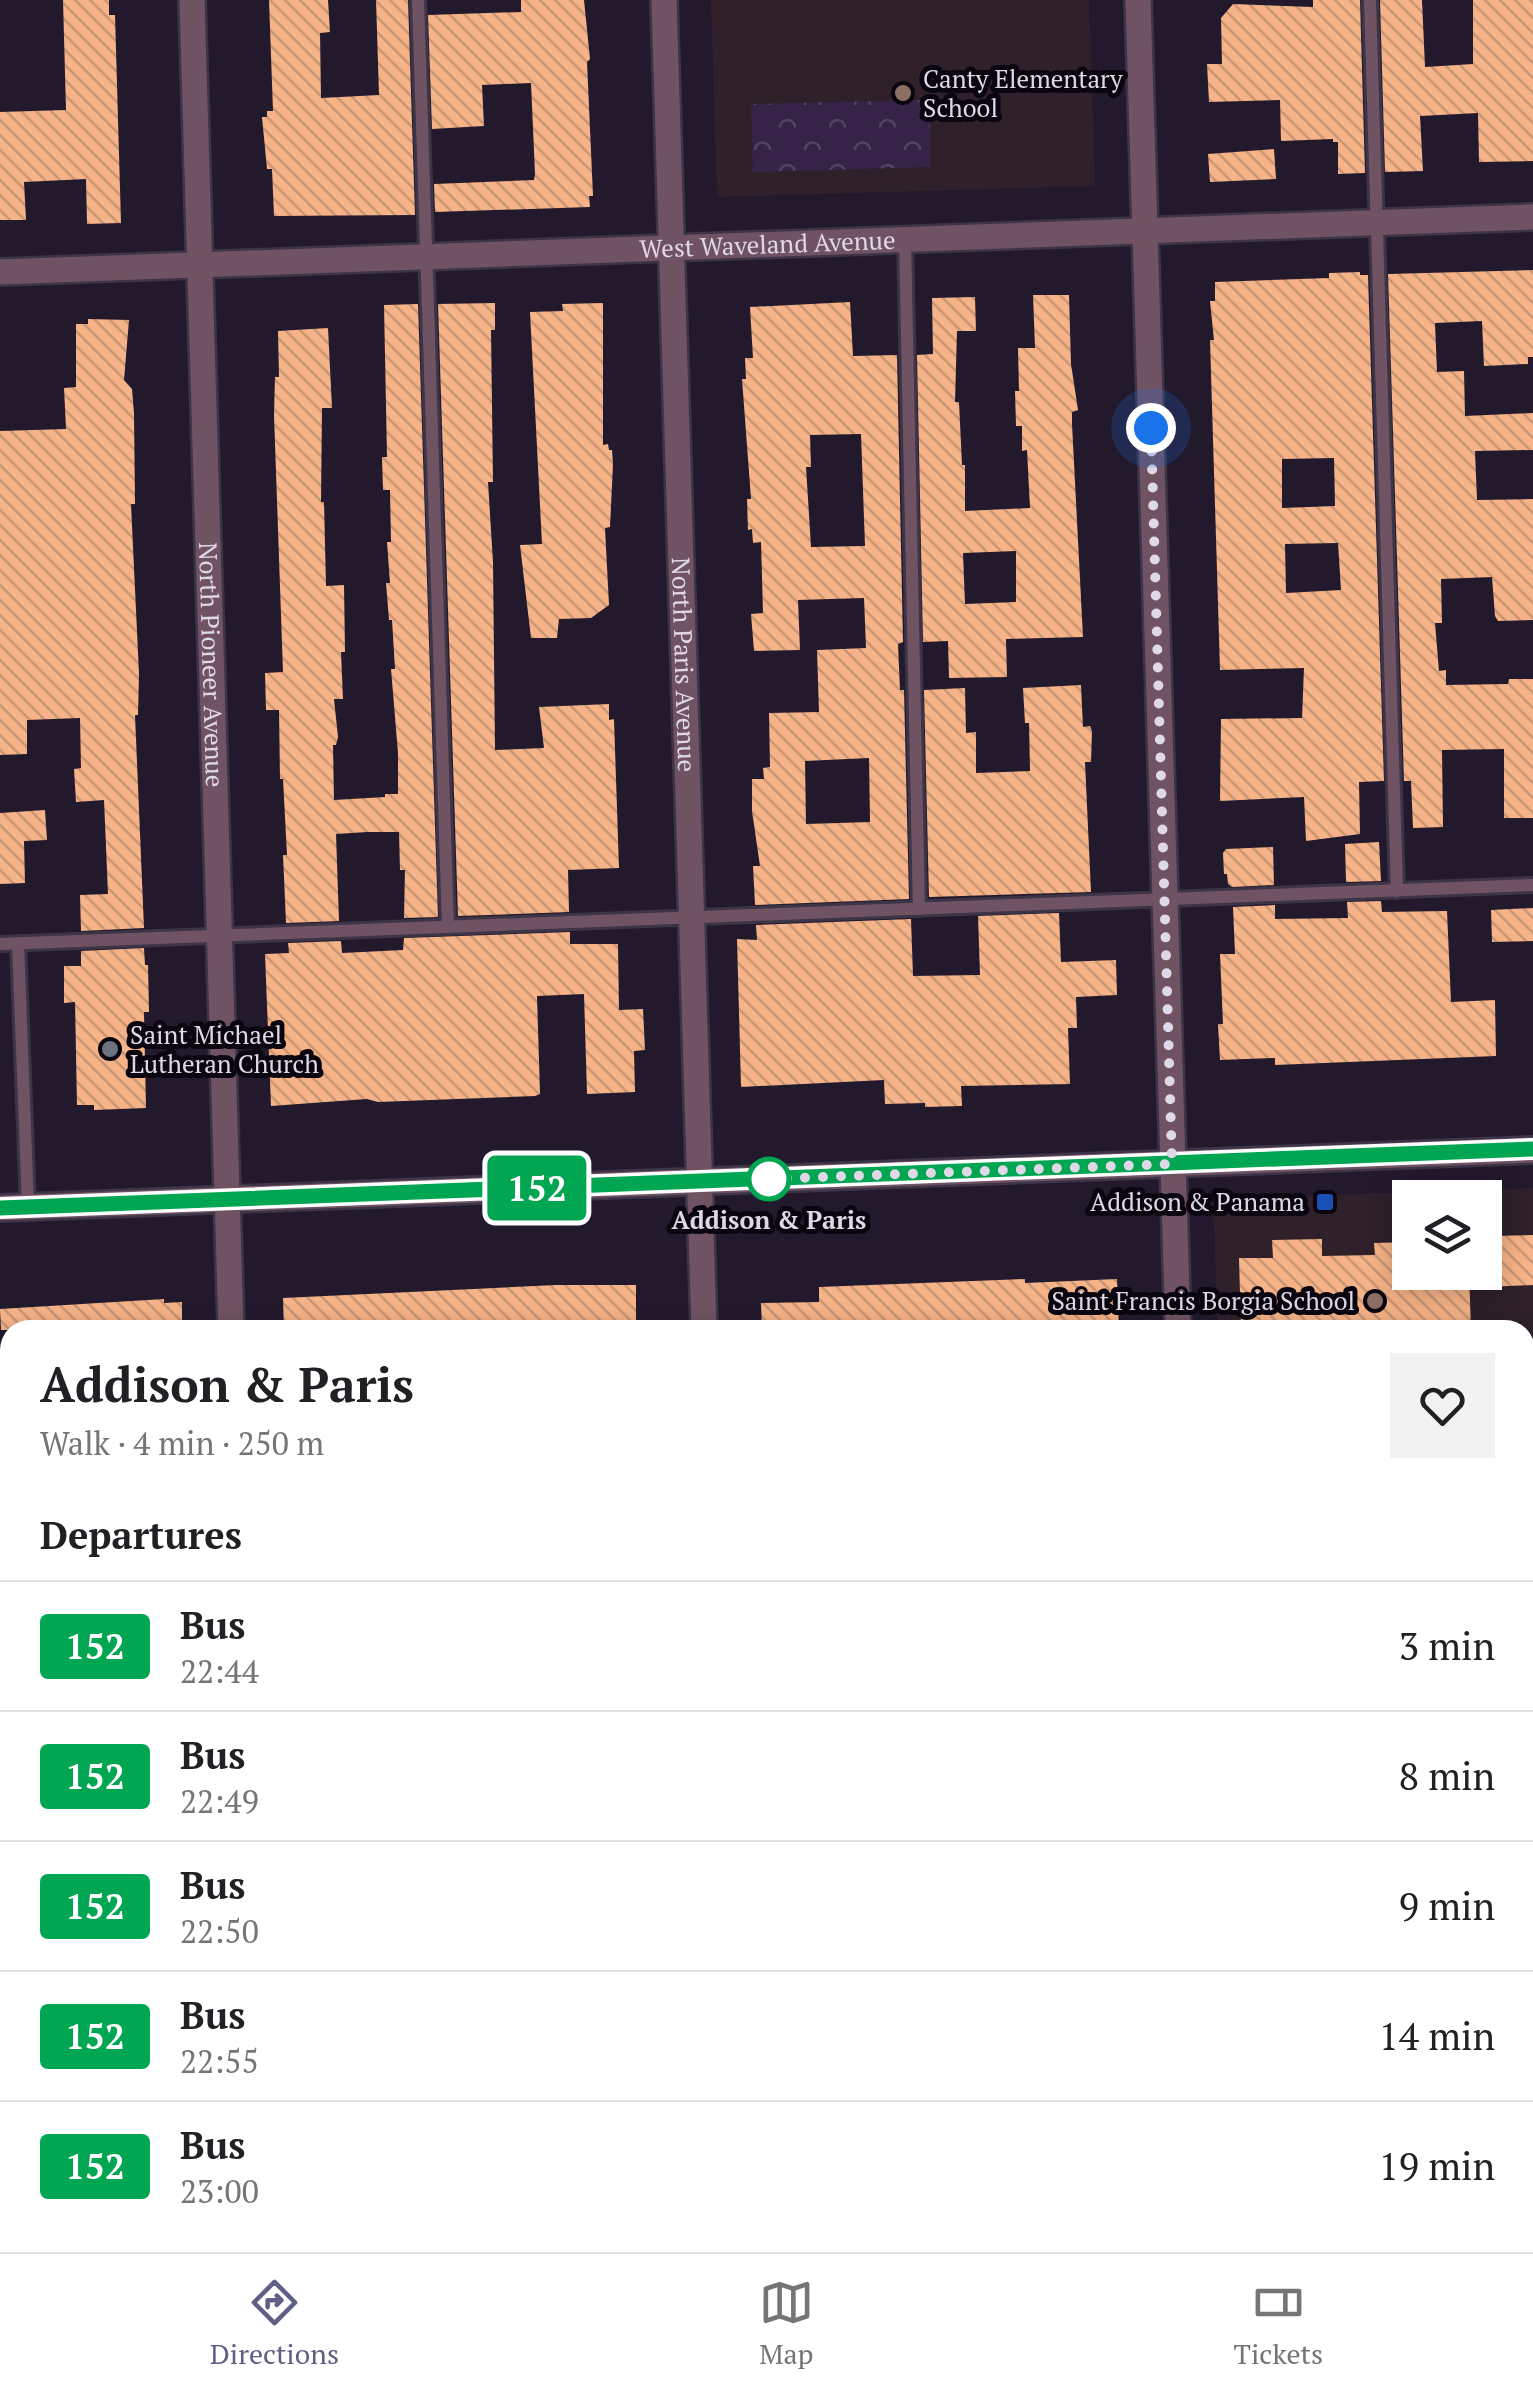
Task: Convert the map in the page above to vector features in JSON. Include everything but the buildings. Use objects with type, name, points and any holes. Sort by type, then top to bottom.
[{"type":"street","name":"North Pioneer Avenue","points":[[192,0],[231,1320]]},
{"type":"street","name":"North Paris Avenue","points":[[664,0],[704,1320]]},
{"type":"street","points":[[1138,0],[1178,1320]]},
{"type":"street","name":"West Waveland Avenue","points":[[0,272],[1533,216]]},
{"type":"street","points":[[0,1208],[1533,1150]]},
{"type":"lane","points":[[418,0],[448,926]]},
{"type":"lane","points":[[1370,0],[1397,890]]},
{"type":"lane","points":[[905,240],[919,908]]},
{"type":"lane","points":[[0,944],[1533,886]]},
{"type":"lane","points":[[18,943],[28,1206]]},
{"type":"shaded area","name":"Canty Elementary School","points":[[711,0],[1089,0],[1095,186],[717,197]]},
{"type":"shaded area","name":"Saint Francis Borgia School","points":[[1533,1188],[1533,1320],[1218,1320],[1213,1199],[1392,1193],[1392,1290],[1502,1290],[1502,1189]]},
{"type":"green space","points":[[929,100],[931,167],[753,172],[751,104]]},
{"type":"bus line","name":"152","points":[[0,1208],[1533,1149]]},
{"type":"place","name":"Canty Elementary School","points":[[903,93]]},
{"type":"place","name":"Saint Michael Lutheran Church","points":[[110,1049]]},
{"type":"place","name":"Addison & Paris","points":[[769,1179]]},
{"type":"place","name":"Addison & Panama","points":[[1325,1202]]},
{"type":"place","name":"Saint Francis Borgia School","points":[[1375,1301]]},
{"type":"route","points":[[769,1179],[1172,1164],[1151,428]]}]
